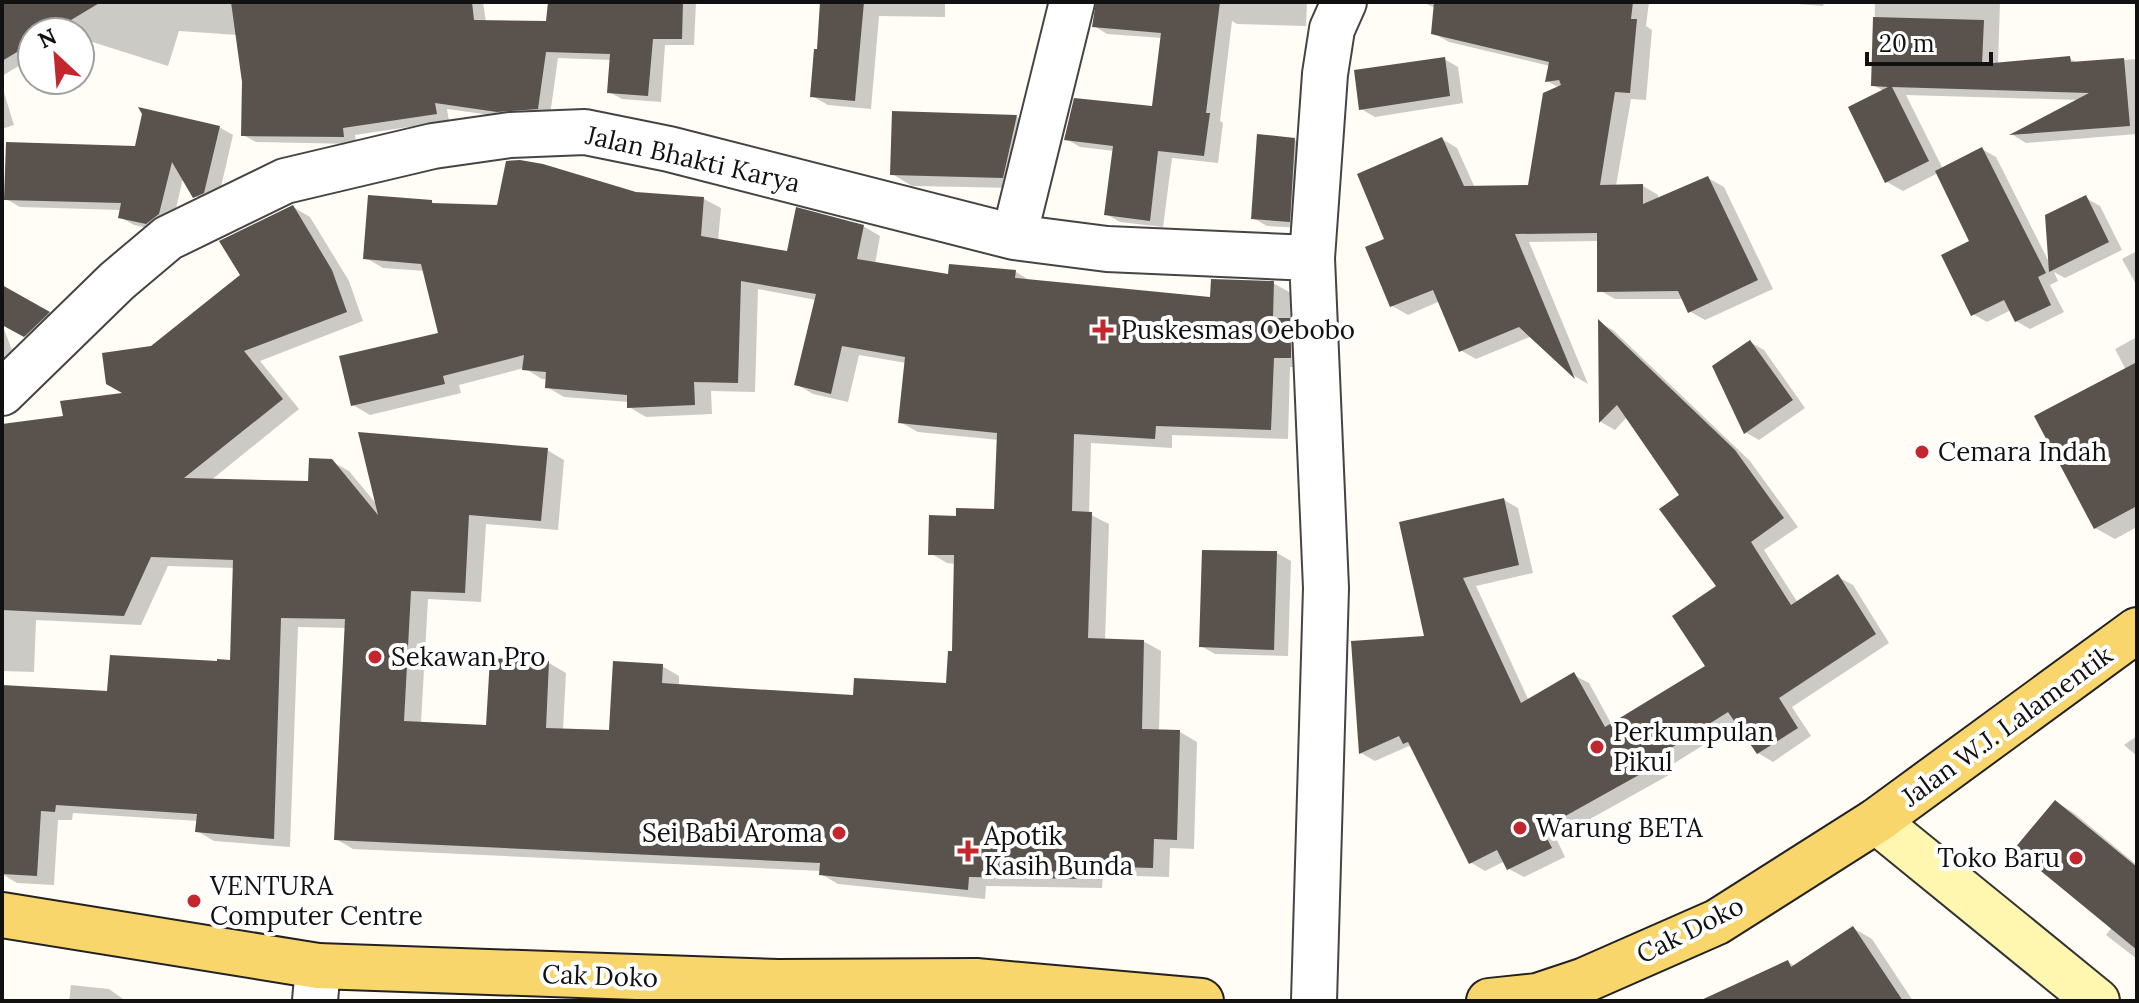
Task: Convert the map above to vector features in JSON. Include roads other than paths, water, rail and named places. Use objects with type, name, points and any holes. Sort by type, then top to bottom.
[{"type":"main road","name":"Jalan W.J. Lalamentik","points":[[1876,821],[2137,630]]},
{"type":"main road","name":"Cak Doko","points":[[1489,1001],[1537,996],[1585,980],[1717,922],[1876,821]]},
{"type":"main road","name":"Cak Doko","points":[[2,915],[316,983],[778,991],[990,991],[1201,1001]]},
{"type":"street","points":[[1014,237],[1072,2]]},
{"type":"street","points":[[1314,1001],[1326,588],[1312,258],[1325,74],[1332,29],[1344,2]]},
{"type":"street","name":"Jalan Bhakti Karya","points":[[2,393],[117,281],[168,238],[285,181],[433,146],[510,135],[585,132],[669,149],[1014,237],[1107,249],[1312,258]]},
{"type":"street","points":[[1876,821],[2097,1001]]},
{"type":"place","name":"Puskesmas Oebobo","points":[[1103,330]]},
{"type":"place","name":"Cemara Indah","points":[[1922,452]]},
{"type":"place","name":"Sekawan Pro","points":[[375,657]]},
{"type":"place","name":"Perkumpulan Pikul","points":[[1597,747]]},
{"type":"place","name":"Warung BETA","points":[[1520,828]]},
{"type":"place","name":"Sei Babi Aroma","points":[[839,833]]},
{"type":"place","name":"Apotik Kasih Bunda","points":[[968,851]]},
{"type":"place","name":"Toko Baru","points":[[2076,858]]},
{"type":"place","name":"VENTURA Computer Centre","points":[[194,901]]}]
